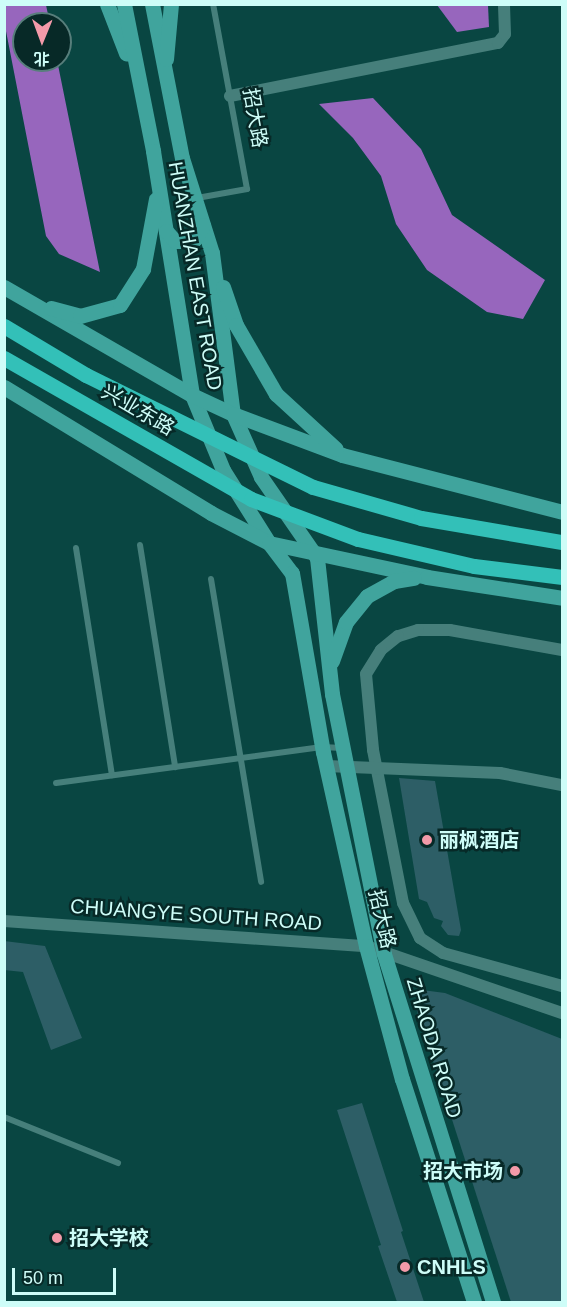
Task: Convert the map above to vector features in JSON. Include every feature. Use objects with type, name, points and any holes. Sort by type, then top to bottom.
[{"type":"main road","name":"HUANZHAN EAST ROAD","points":[[107,4],[135,72]]},
{"type":"main road","name":"HUANZHAN EAST ROAD","points":[[124,4],[135,72],[159,187],[192,395],[223,470],[268,543]]},
{"type":"main road","name":"HUANZHAN EAST ROAD","points":[[152,4],[182,158],[197,198],[212,253],[233,414],[261,477],[314,553],[332,694]]},
{"type":"main road","name":"HUANZHAN EAST ROAD","points":[[164,70],[171,4]]},
{"type":"main road","points":[[26,301],[80,316],[120,305],[143,269],[159,187]]},
{"type":"main road","points":[[166,231],[175,241],[188,241],[195,239],[203,225]]},
{"type":"main road","points":[[212,253],[236,325],[276,394],[342,455]]},
{"type":"main road","name":"兴业东路","points":[[4,288],[192,395],[233,414],[342,455],[562,512]]},
{"type":"main road","points":[[4,326],[86,375],[313,487],[421,518],[562,542]]},
{"type":"main road","points":[[4,358],[251,499],[358,539],[474,566],[562,577]]},
{"type":"main road","points":[[4,387],[211,513],[268,543],[428,577],[562,598]]},
{"type":"main road","name":"招大路","points":[[268,543],[292,573],[322,747],[366,946],[402,1079],[474,1302]]},
{"type":"main road","points":[[332,694],[332,656],[346,622],[367,596],[394,580],[428,577]]},
{"type":"main road","name":"ZHAODA ROAD","points":[[332,694],[384,954],[493,1302]]},
{"type":"street","points":[[230,96],[498,43],[505,34],[504,4]]},
{"type":"street","points":[[562,650],[450,630],[418,630],[399,636],[381,650],[366,674],[376,767],[403,903],[420,938],[443,953],[562,986]]},
{"type":"street","points":[[326,766],[500,773],[562,785]]},
{"type":"street","name":"CHUANGYE SOUTH ROAD","points":[[4,921],[366,946],[562,1013]]},
{"type":"lane","name":"招大路","points":[[197,198],[247,189],[213,4]]},
{"type":"lane","points":[[140,544],[175,767]]},
{"type":"lane","points":[[76,548],[112,775]]},
{"type":"lane","points":[[211,579],[238,758],[261,882]]},
{"type":"lane","points":[[56,783],[322,747],[343,748]]},
{"type":"lane","points":[[4,1117],[118,1163]]},
{"type":"shaded area","points":[[4,5],[46,5],[47,12],[12,12],[12,62],[5,26]]},
{"type":"shaded area","points":[[437,5],[488,5],[489,27],[457,32]]},
{"type":"shaded area","points":[[14,72],[59,72],[100,272],[59,254],[46,236]]},
{"type":"shaded area","points":[[373,98],[421,149],[452,215],[545,280],[523,319],[487,312],[427,270],[396,224],[381,176],[353,138],[319,104]]},
{"type":"building","name":"丽枫酒店","points":[[399,778],[435,781],[461,930],[459,936],[448,935],[441,926],[443,921],[434,918],[427,902],[419,899]]},
{"type":"building","points":[[4,941],[45,946],[82,1038],[51,1050],[23,972],[4,970]]},
{"type":"building","name":"招大市场","points":[[422,990],[445,993],[562,1039],[562,1302],[511,1302],[414,1002]]},
{"type":"building","points":[[362,1103],[424,1302],[397,1302],[378,1246],[381,1245],[337,1110]]},
{"type":"place","name":"丽枫酒店","points":[[427,840]]},
{"type":"place","name":"招大市场","points":[[515,1171]]},
{"type":"place","name":"招大学校","points":[[57,1238]]},
{"type":"place","name":"CNHLS","points":[[405,1267]]}]
